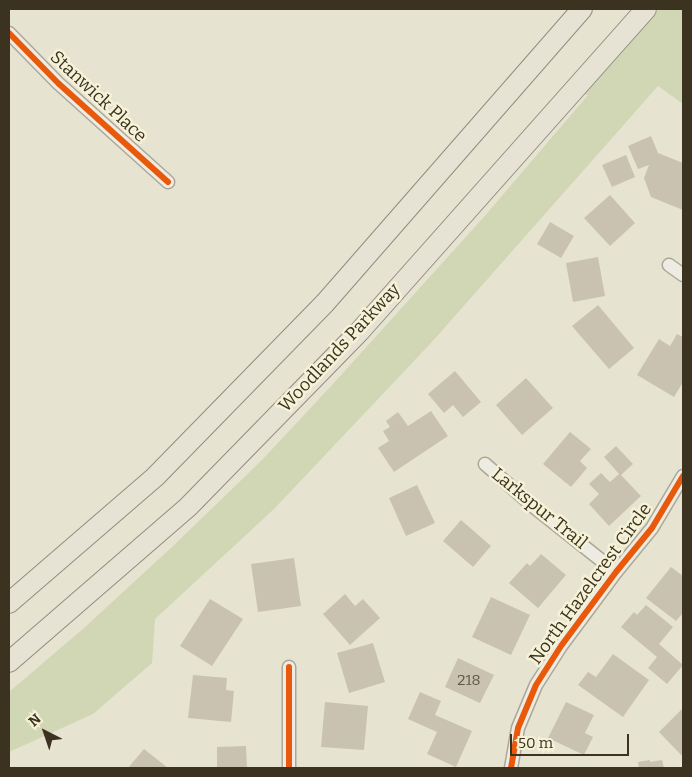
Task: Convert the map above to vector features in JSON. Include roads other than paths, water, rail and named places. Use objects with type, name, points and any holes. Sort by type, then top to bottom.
[{"type":"main road","points":[[9,603],[155,477],[325,303],[582,9]]},
{"type":"main road","name":"Woodlands Parkway","points":[[9,662],[188,507],[359,332],[646,9]]},
{"type":"street","name":"Stanwick Place","points":[[9,33],[58,83],[168,182]]},
{"type":"street","points":[[669,265],[683,275]]},
{"type":"street","name":"Larkspur Trail","points":[[485,464],[534,507],[616,572]]},
{"type":"street","name":"North Hazelcrest Circle","points":[[511,768],[518,728],[536,685],[561,646],[616,572],[652,528],[683,476]]},
{"type":"street","points":[[289,667],[289,768]]}]
